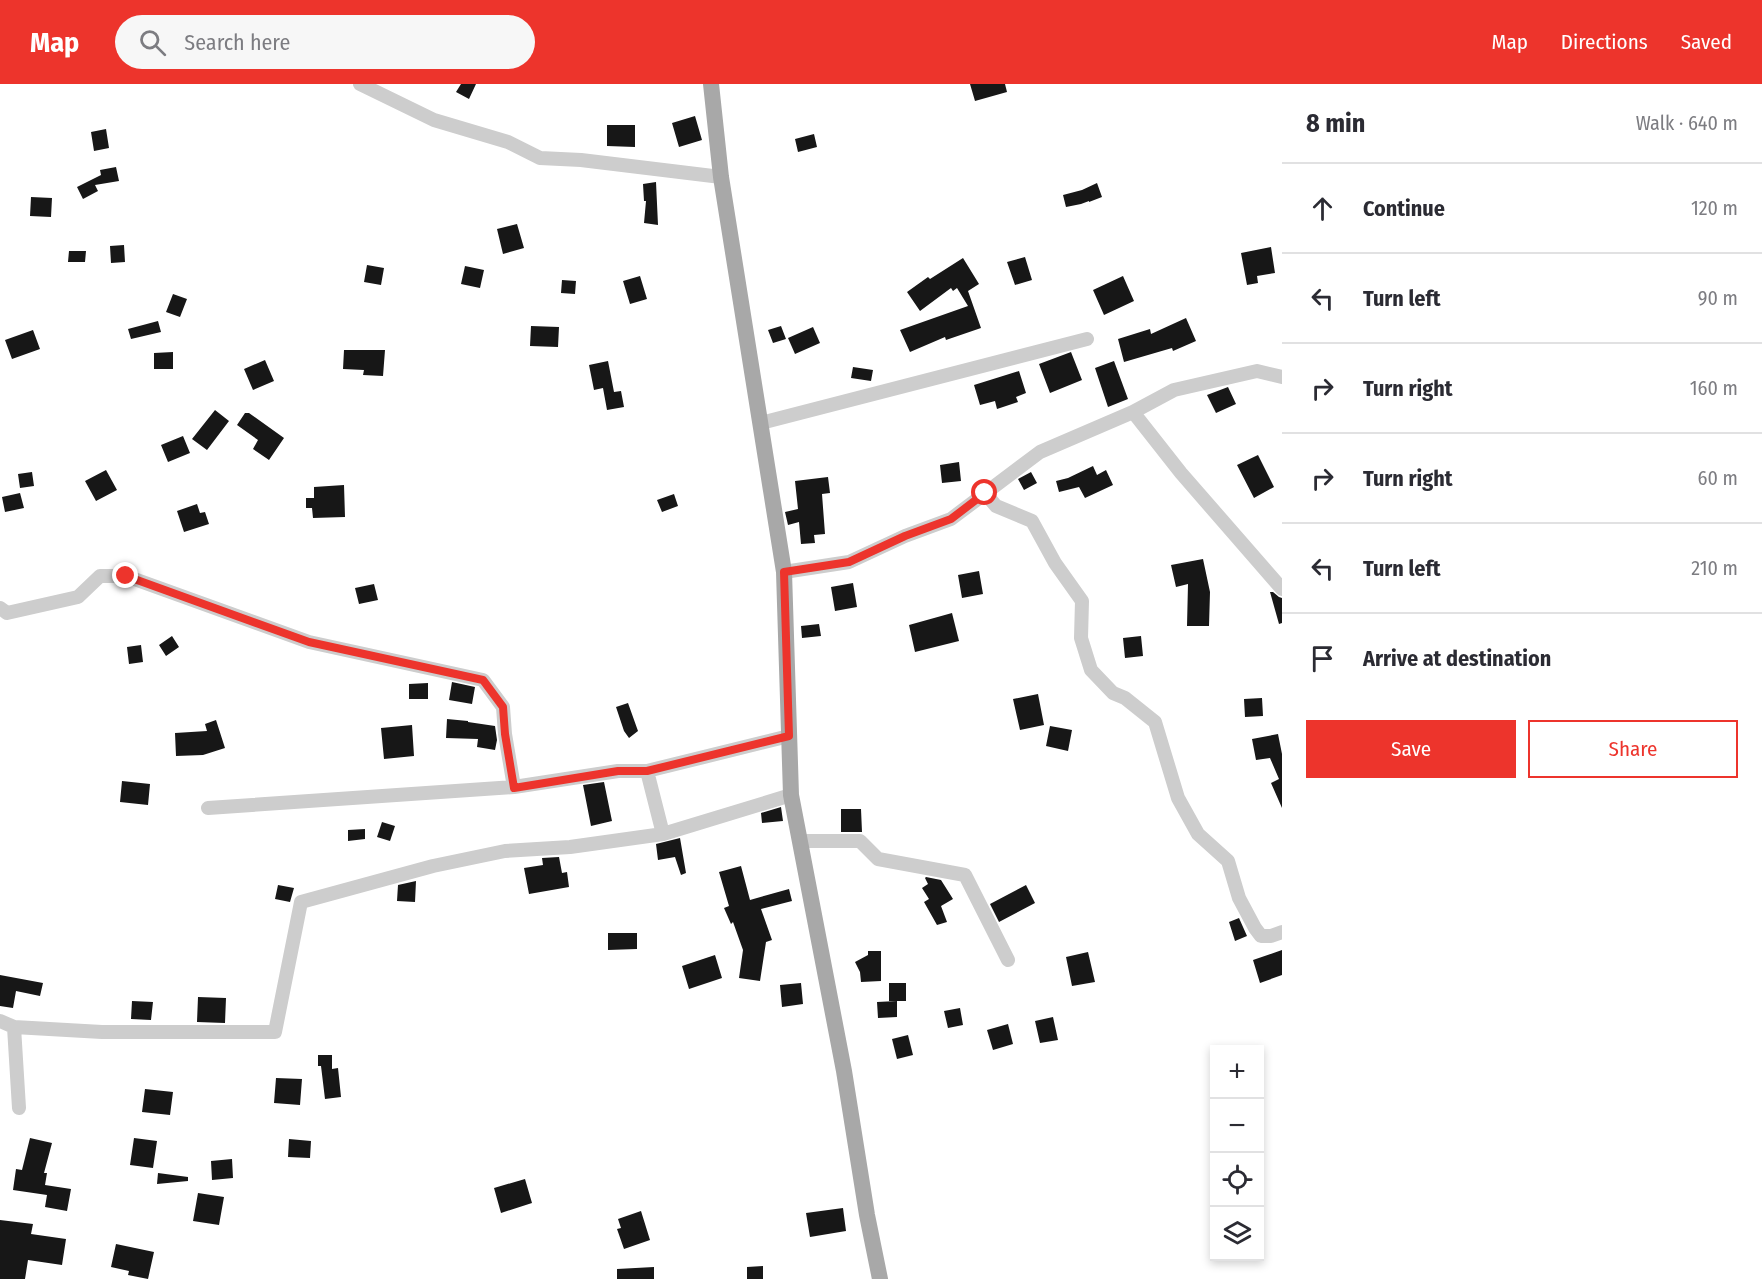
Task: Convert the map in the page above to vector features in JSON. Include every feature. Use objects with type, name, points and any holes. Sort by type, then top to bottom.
[{"type":"main road","points":[[711,84],[721,177],[784,572],[791,795],[844,1071],[867,1215],[880,1279]]},
{"type":"street","points":[[360,84],[434,120],[508,142],[540,158],[581,160],[721,177]]},
{"type":"street","points":[[760,423],[1087,339]]},
{"type":"street","points":[[784,572],[849,562],[905,536],[951,519],[1040,452],[1133,412],[1174,390],[1257,371],[1282,377]]},
{"type":"street","points":[[1133,412],[1180,473],[1282,589]]},
{"type":"street","points":[[985,493],[996,506],[1032,521],[1055,563],[1082,601],[1081,638],[1091,670],[1113,693],[1125,698],[1155,722],[1178,798],[1198,834],[1228,861],[1239,898],[1261,936],[1271,936],[1282,932]]},
{"type":"street","points":[[0,608],[7,612],[78,597],[100,576],[126,576],[309,642],[483,680],[503,707],[514,788]]},
{"type":"street","points":[[208,808],[514,788],[618,771],[647,771],[789,736]]},
{"type":"street","points":[[647,771],[663,834]]},
{"type":"street","points":[[0,1022],[14,1028],[102,1032],[275,1032],[301,902],[433,866],[504,851],[570,847],[663,834],[791,795]]},
{"type":"street","points":[[800,841],[860,841],[878,859],[965,875],[1008,960]]},
{"type":"street","points":[[14,1028],[19,1108]]},
{"type":"building","points":[[461,84],[476,84],[469,99],[456,92]]},
{"type":"building","points":[[970,84],[1005,84],[1007,92],[975,101]]},
{"type":"building","points":[[695,116],[702,140],[679,147],[672,123]]},
{"type":"building","points":[[607,125],[635,125],[635,147],[607,146]]},
{"type":"building","points":[[106,129],[109,148],[94,151],[91,132]]},
{"type":"building","points":[[814,134],[817,147],[798,152],[795,139]]},
{"type":"building","points":[[116,167],[119,181],[95,185],[98,191],[83,199],[77,187],[101,175],[100,170]]},
{"type":"building","points":[[656,182],[658,225],[644,223],[646,201],[644,201],[643,184]]},
{"type":"building","points":[[1097,183],[1102,197],[1066,207],[1063,195]]},
{"type":"building","points":[[31,197],[52,198],[51,217],[30,216]]},
{"type":"building","points":[[517,224],[524,248],[503,254],[497,229]]},
{"type":"building","points":[[124,245],[125,262],[111,263],[110,246]]},
{"type":"building","points":[[1271,247],[1275,273],[1257,276],[1258,283],[1247,285],[1241,253]]},
{"type":"building","points":[[69,251],[86,251],[85,262],[68,262]]},
{"type":"building","points":[[1025,257],[1032,280],[1015,285],[1007,262]]},
{"type":"building","points":[[963,258],[979,284],[968,291],[981,328],[946,340],[945,337],[910,352],[900,330],[968,306],[957,288],[953,291],[951,288],[920,311],[907,292],[928,277],[930,279]]},
{"type":"building","points":[[367,265],[384,268],[381,285],[364,282]]},
{"type":"building","points":[[465,266],[484,270],[480,288],[461,284]]},
{"type":"building","points":[[640,276],[647,299],[630,304],[623,281]]},
{"type":"building","points":[[1123,276],[1134,301],[1104,315],[1093,290]]},
{"type":"building","points":[[562,280],[576,281],[575,294],[561,293]]},
{"type":"building","points":[[173,294],[187,299],[180,317],[166,312]]},
{"type":"building","points":[[1186,318],[1196,341],[1173,351],[1172,348],[1124,362],[1118,339],[1150,329],[1151,334]]},
{"type":"building","points":[[158,321],[161,332],[131,339],[128,329]]},
{"type":"building","points":[[531,326],[559,327],[558,347],[530,346]]},
{"type":"building","points":[[781,326],[786,339],[773,343],[768,330]]},
{"type":"building","points":[[813,327],[820,343],[795,354],[788,338]]},
{"type":"building","points":[[33,330],[40,349],[12,359],[5,340]]},
{"type":"building","points":[[344,350],[385,350],[383,376],[363,375],[364,370],[343,369]]},
{"type":"building","points":[[173,352],[173,369],[154,369],[154,353]]},
{"type":"building","points":[[1071,352],[1082,380],[1050,393],[1039,364]]},
{"type":"building","points":[[265,360],[274,381],[253,390],[244,369]]},
{"type":"building","points":[[608,361],[614,392],[621,391],[624,407],[607,410],[603,388],[594,390],[589,365]]},
{"type":"building","points":[[1114,361],[1128,399],[1108,407],[1095,368]]},
{"type":"building","points":[[853,367],[873,370],[871,381],[851,378]]},
{"type":"building","points":[[1019,371],[1026,393],[1016,397],[1018,402],[997,409],[995,401],[980,405],[974,385]]},
{"type":"building","points":[[1228,387],[1236,404],[1216,413],[1207,395]]},
{"type":"building","points":[[215,410],[229,421],[207,450],[192,439]]},
{"type":"building","points":[[245,413],[249,413],[284,438],[269,460],[253,449],[258,440],[237,425]]},
{"type":"building","points":[[183,436],[190,453],[168,462],[161,445]]},
{"type":"building","points":[[1258,455],[1274,487],[1254,498],[1237,465]]},
{"type":"building","points":[[959,462],[961,481],[942,483],[940,465]]},
{"type":"building","points":[[1093,466],[1097,475],[1106,470],[1113,485],[1085,498],[1079,487],[1059,492],[1056,481]]},
{"type":"building","points":[[106,470],[117,490],[96,501],[85,481]]},
{"type":"building","points":[[32,472],[34,486],[20,488],[18,474]]},
{"type":"building","points":[[1031,472],[1037,483],[1024,490],[1018,479]]},
{"type":"building","points":[[828,477],[830,493],[822,494],[825,534],[814,535],[815,543],[801,544],[799,522],[788,525],[785,512],[798,509],[795,481]]},
{"type":"building","points":[[344,485],[345,517],[313,518],[312,508],[306,508],[306,498],[314,498],[314,487]]},
{"type":"building","points":[[20,493],[24,508],[5,512],[2,497]]},
{"type":"building","points":[[674,494],[678,506],[662,512],[657,500]]},
{"type":"building","points":[[197,504],[200,513],[205,512],[209,524],[184,532],[177,511]]},
{"type":"building","points":[[1203,559],[1210,592],[1209,626],[1187,626],[1188,584],[1176,587],[1171,565]]},
{"type":"building","points":[[979,571],[983,594],[962,598],[958,575]]},
{"type":"building","points":[[853,583],[857,607],[835,611],[831,587]]},
{"type":"building","points":[[374,584],[378,600],[359,604],[355,588]]},
{"type":"building","points":[[1270,592],[1282,598],[1282,623],[1279,624]]},
{"type":"building","points":[[952,613],[959,641],[915,652],[909,625]]},
{"type":"building","points":[[819,624],[821,636],[802,638],[801,626]]},
{"type":"building","points":[[172,636],[179,647],[166,656],[159,645]]},
{"type":"building","points":[[1141,636],[1143,656],[1125,658],[1123,638]]},
{"type":"building","points":[[141,645],[143,662],[129,664],[127,647]]},
{"type":"building","points":[[452,682],[475,687],[472,704],[449,700]]},
{"type":"building","points":[[428,683],[428,699],[409,699],[409,684]]},
{"type":"building","points":[[1038,694],[1044,725],[1020,730],[1013,699]]},
{"type":"building","points":[[1262,698],[1263,716],[1245,717],[1244,699]]},
{"type":"building","points":[[628,703],[638,731],[629,738],[624,731],[616,707]]},
{"type":"building","points":[[447,719],[495,726],[497,740],[495,750],[477,747],[478,739],[446,738]]},
{"type":"building","points":[[216,720],[225,748],[203,755],[176,756],[175,733],[207,731],[205,724]]},
{"type":"building","points":[[412,725],[414,756],[384,759],[381,728]]},
{"type":"building","points":[[1050,726],[1072,730],[1068,751],[1046,746]]},
{"type":"building","points":[[1278,734],[1282,754],[1282,808],[1271,783],[1279,779],[1270,758],[1256,760],[1252,739]]},
{"type":"building","points":[[122,781],[150,784],[148,805],[120,802]]},
{"type":"building","points":[[604,782],[612,821],[591,826],[583,785]]},
{"type":"building","points":[[781,807],[783,821],[762,823],[761,813]]},
{"type":"building","points":[[841,809],[861,809],[862,832],[841,832]]},
{"type":"building","points":[[382,822],[395,826],[390,841],[377,837]]},
{"type":"building","points":[[365,829],[365,839],[348,841],[348,830]]},
{"type":"building","points":[[680,838],[686,873],[681,875],[675,857],[658,860],[656,844]]},
{"type":"building","points":[[559,857],[562,873],[567,872],[569,887],[529,894],[524,868],[543,865],[542,858]]},
{"type":"building","points":[[741,866],[750,900],[789,889],[792,901],[761,909],[772,940],[766,942],[760,981],[739,978],[743,950],[733,922],[731,924],[724,908],[729,906],[719,872]]},
{"type":"building","points":[[926,877],[941,880],[953,899],[941,906],[947,922],[937,925],[924,902],[929,899],[922,888],[928,884]]},
{"type":"building","points":[[416,881],[415,902],[397,901],[398,885]]},
{"type":"building","points":[[278,885],[294,888],[290,902],[275,899]]},
{"type":"building","points":[[1026,885],[1035,903],[999,922],[990,904]]},
{"type":"building","points":[[1239,918],[1247,936],[1235,941],[1229,922]]},
{"type":"building","points":[[608,933],[637,933],[637,949],[608,950]]},
{"type":"building","points":[[1282,950],[1282,975],[1260,983],[1253,960]]},
{"type":"building","points":[[868,951],[881,951],[881,981],[861,982],[860,972],[855,962],[868,955]]},
{"type":"building","points":[[1088,952],[1095,982],[1072,986],[1066,957]]},
{"type":"building","points":[[715,955],[722,978],[689,989],[682,966]]},
{"type":"building","points":[[0,975],[43,983],[40,996],[16,991],[13,1008],[0,1006]]},
{"type":"building","points":[[801,983],[803,1004],[782,1007],[780,985]]},
{"type":"building","points":[[889,983],[906,983],[906,1001],[889,1001]]},
{"type":"building","points":[[198,997],[226,998],[225,1023],[197,1022]]},
{"type":"building","points":[[132,1001],[153,1002],[151,1020],[131,1019]]},
{"type":"building","points":[[897,1001],[897,1017],[878,1018],[877,1002]]},
{"type":"building","points":[[960,1008],[963,1025],[948,1028],[944,1011]]},
{"type":"building","points":[[1053,1017],[1058,1040],[1040,1043],[1035,1021]]},
{"type":"building","points":[[1008,1024],[1013,1044],[993,1050],[987,1030]]},
{"type":"building","points":[[908,1035],[913,1055],[897,1059],[892,1039]]},
{"type":"building","points":[[318,1055],[332,1055],[332,1069],[338,1068],[341,1097],[325,1099]]},
{"type":"building","points":[[276,1078],[302,1079],[300,1105],[274,1103]]},
{"type":"building","points":[[145,1089],[173,1092],[170,1115],[142,1112]]},
{"type":"building","points":[[30,1138],[52,1143],[44,1173],[47,1173],[45,1185],[71,1189],[67,1211],[45,1207],[47,1195],[13,1190],[16,1169],[22,1170]]},
{"type":"building","points":[[134,1138],[157,1141],[153,1168],[130,1165]]},
{"type":"building","points":[[289,1139],[311,1141],[310,1158],[288,1157]]},
{"type":"building","points":[[232,1159],[233,1178],[212,1180],[211,1161]]},
{"type":"building","points":[[158,1173],[188,1177],[188,1181],[157,1184]]},
{"type":"building","points":[[525,1179],[532,1203],[501,1213],[494,1188]]},
{"type":"building","points":[[198,1193],[224,1197],[219,1225],[193,1221]]},
{"type":"building","points":[[843,1208],[846,1231],[810,1237],[806,1213]]},
{"type":"building","points":[[641,1211],[650,1240],[624,1249],[617,1229],[621,1228],[618,1219]]},
{"type":"building","points":[[0,1220],[33,1224],[31,1234],[66,1239],[62,1265],[28,1260],[25,1279],[0,1279]]},
{"type":"building","points":[[116,1244],[154,1252],[148,1279],[128,1275],[129,1271],[111,1267]]},
{"type":"building","points":[[763,1266],[763,1279],[747,1279],[747,1267]]},
{"type":"building","points":[[654,1267],[654,1279],[617,1279],[617,1269]]},
{"type":"route","points":[[126,576],[309,642],[483,680],[503,707],[514,788],[618,771],[647,771],[789,736],[784,572],[849,562],[905,536],[951,519],[985,493]]}]
